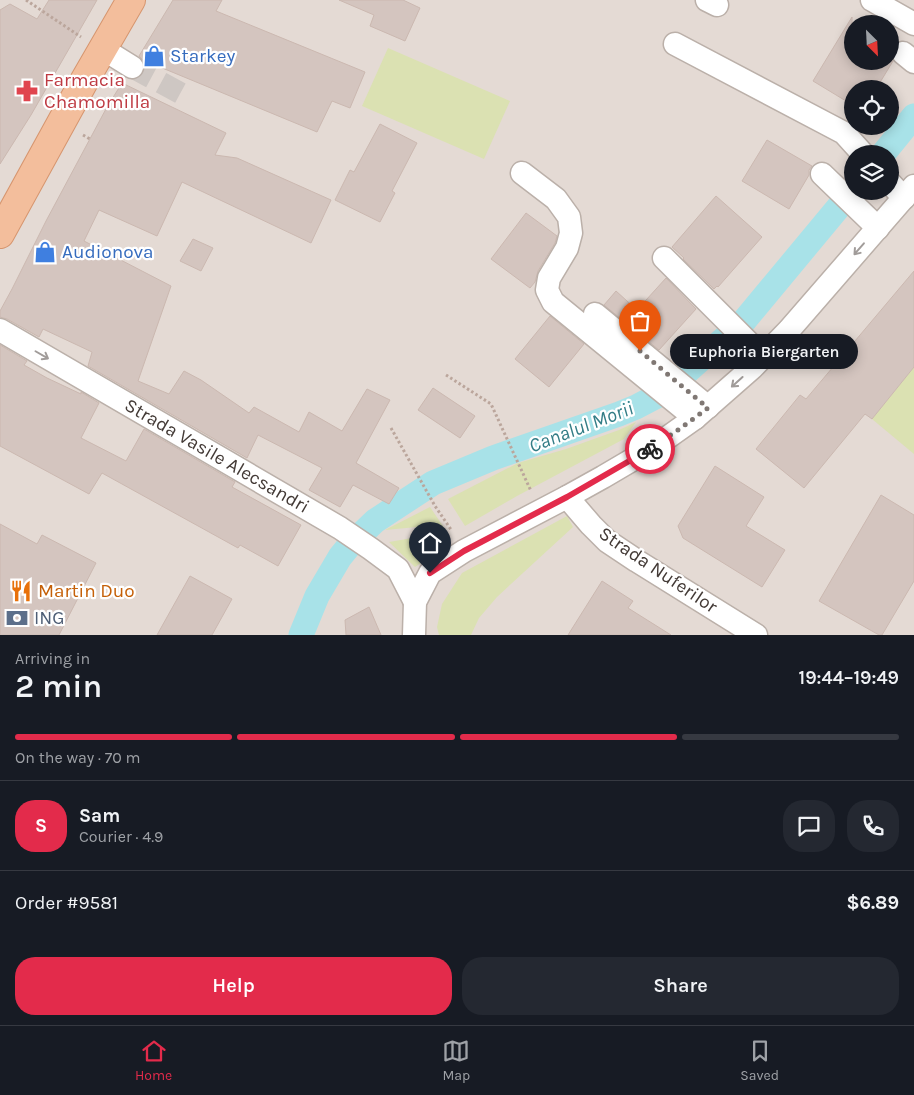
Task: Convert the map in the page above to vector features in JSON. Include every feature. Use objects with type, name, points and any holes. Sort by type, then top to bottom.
[{"type":"main road","points":[[0,234],[94,45],[131,0]]},
{"type":"street","points":[[872,0],[914,24]]},
{"type":"street","points":[[676,44],[844,132],[855,145]]},
{"type":"street","points":[[94,45],[132,67]]},
{"type":"street","points":[[522,174],[556,200],[569,217],[571,233],[567,248],[549,278],[547,290],[553,302],[664,381]]},
{"type":"street","points":[[822,174],[878,228]]},
{"type":"street","points":[[414,635],[415,602],[430,573],[464,551],[567,497],[654,447],[702,413],[763,357],[789,330],[878,228],[903,189]]},
{"type":"street","points":[[664,258],[763,357]]},
{"type":"street","points":[[596,314],[664,381],[702,413]]},
{"type":"street","name":"Strada Vasile Alecsandri","points":[[0,330],[340,528],[371,548],[398,569],[415,602]]},
{"type":"street","name":"Strada Nuferilor","points":[[567,497],[590,524],[607,540],[637,561],[756,635]]},
{"type":"path","points":[[26,0],[94,45]]},
{"type":"path","points":[[446,376],[491,404],[534,499]]},
{"type":"path","points":[[391,428],[435,506],[455,535]]},
{"type":"shaded area","points":[[0,0],[914,0],[914,635],[0,635]]},
{"type":"green space","points":[[388,48],[510,101],[484,159],[362,106]]},
{"type":"green space","points":[[914,367],[914,454],[872,419]]},
{"type":"green space","points":[[636,422],[624,439],[465,526],[448,499],[518,463],[566,449]]},
{"type":"green space","points":[[430,507],[449,535],[417,527],[385,530]]},
{"type":"green space","points":[[567,516],[573,527],[497,597],[479,618],[471,635],[439,635],[437,627],[442,604],[462,573]]},
{"type":"green space","points":[[418,537],[448,545],[415,567],[389,542]]},
{"type":"building","points":[[49,0],[97,0],[31,115],[0,164],[0,10],[10,4],[37,19]]},
{"type":"building","points":[[173,0],[222,0],[216,11],[365,72],[350,108],[332,101],[317,132],[143,60],[139,56]]},
{"type":"building","points":[[339,0],[403,0],[420,8],[405,41],[370,26],[374,15]]},
{"type":"building","points":[[844,30],[844,70],[888,70],[881,80],[844,80],[844,100],[813,81]]},
{"type":"building","points":[[122,83],[226,133],[215,155],[237,158],[331,200],[311,243],[182,182],[157,236],[99,210],[84,241],[171,286],[138,381],[169,394],[184,371],[201,380],[249,413],[254,407],[299,432],[309,412],[342,431],[367,389],[390,400],[356,463],[399,488],[389,504],[353,485],[340,507],[309,490],[322,468],[258,435],[247,458],[88,366],[92,352],[43,329],[39,337],[0,317],[0,311],[46,221],[107,107]]},
{"type":"building","points":[[380,124],[417,143],[392,191],[395,193],[380,222],[335,200],[350,170],[354,172]]},
{"type":"building","points":[[767,140],[812,166],[809,170],[809,175],[789,209],[742,181]]},
{"type":"building","points":[[716,196],[762,237],[718,287],[714,289],[672,247]]},
{"type":"building","points":[[526,213],[557,236],[555,243],[538,271],[535,282],[530,288],[491,259]]},
{"type":"building","points":[[193,239],[213,248],[201,271],[180,261]]},
{"type":"building","points":[[914,271],[914,367],[872,419],[865,414],[804,488],[756,449],[800,395],[806,399]]},
{"type":"building","points":[[666,278],[696,309],[659,350],[604,305],[616,291],[637,310]]},
{"type":"building","points":[[550,316],[584,344],[549,387],[515,359]]},
{"type":"building","points":[[0,345],[27,361],[24,365],[81,394],[81,392],[99,403],[81,438],[126,461],[144,429],[235,482],[232,487],[301,525],[278,566],[240,545],[238,548],[102,473],[89,494],[0,446]]},
{"type":"building","points":[[433,388],[475,416],[460,438],[418,410]]},
{"type":"building","points":[[715,466],[764,497],[746,526],[785,550],[762,587],[683,538],[678,526]]},
{"type":"building","points":[[881,495],[914,515],[914,581],[882,635],[879,635],[819,601]]},
{"type":"building","points":[[0,524],[37,544],[42,535],[96,563],[59,635],[0,635]]},
{"type":"building","points":[[190,576],[232,599],[212,635],[157,635]]},
{"type":"building","points":[[602,581],[633,601],[628,608],[671,635],[568,635]]},
{"type":"building","points":[[369,607],[381,635],[346,635],[345,620]]},
{"type":"waterway","name":"Canalul Morii","points":[[890,145],[914,116]]},
{"type":"waterway","name":"Canalul Morii","points":[[301,635],[317,596],[340,557],[375,521],[433,483],[493,458],[619,414],[657,396],[744,321],[845,200]]},
{"type":"tunnel","points":[[132,67],[182,94]]},
{"type":"way so far","points":[[640,351],[708,408],[650,449]]},
{"type":"place","name":"Starkey","points":[[154,56]]},
{"type":"place","name":"Farmacia Chamomilla","points":[[27,91]]},
{"type":"place","name":"Audionova","points":[[45,252]]},
{"type":"place","name":"Euphoria Biergarten","points":[[640,351]]},
{"type":"place","name":"Martin Duo","points":[[21,591]]},
{"type":"place","name":"ING","points":[[17,618]]},
{"type":"route","points":[[430,573],[464,551],[567,497],[650,449]]}]
